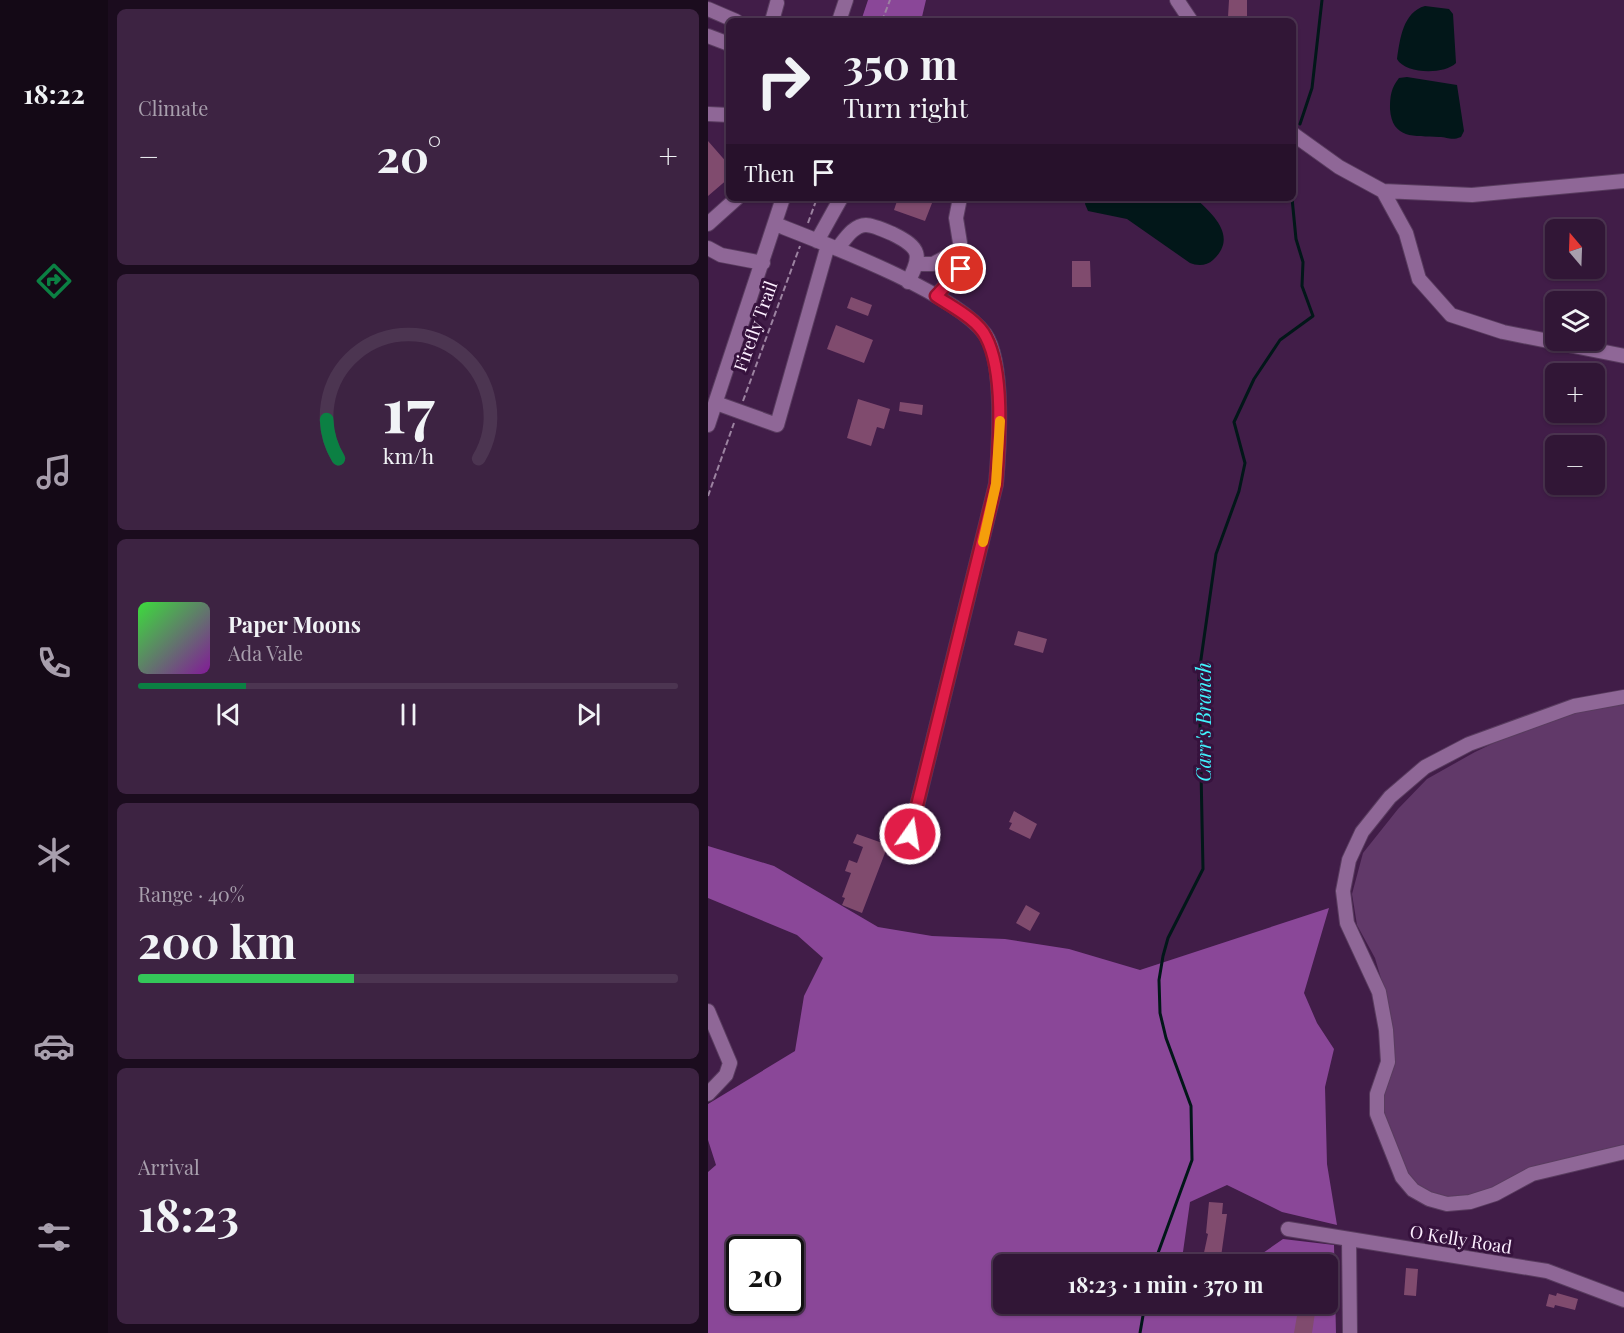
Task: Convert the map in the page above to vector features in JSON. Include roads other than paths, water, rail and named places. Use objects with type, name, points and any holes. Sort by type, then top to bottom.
[{"type":"street","points":[[840,18],[846,0]]},
{"type":"street","points":[[1177,0],[1189,18]]},
{"type":"street","points":[[773,18],[777,3]]},
{"type":"street","points":[[708,9],[729,18]]},
{"type":"street","points":[[708,36],[726,43]]},
{"type":"street","points":[[708,114],[726,115]]},
{"type":"street","points":[[1296,137],[1339,167],[1383,191],[1472,195],[1624,181]]},
{"type":"street","points":[[1383,191],[1406,233],[1419,279],[1451,315],[1503,332],[1624,357]]},
{"type":"street","points":[[708,224],[734,201]]},
{"type":"street","points":[[708,425],[782,201]]},
{"type":"street","points":[[716,403],[777,425],[840,201]]},
{"type":"street","points":[[936,296],[961,269],[961,249],[956,218],[959,201]]},
{"type":"street","points":[[775,224],[827,245],[936,296],[966,316],[986,335],[994,360],[1001,426],[996,484],[910,834]]},
{"type":"street","points":[[827,245],[854,229],[866,225],[888,232],[911,243],[916,253],[917,264],[908,282]]},
{"type":"street","points":[[708,248],[721,255],[763,263]]},
{"type":"street","points":[[917,264],[933,264],[961,249]]},
{"type":"street","points":[[1624,697],[1574,706],[1469,744],[1425,766],[1390,797],[1362,832],[1349,860],[1343,891],[1347,923],[1379,992],[1386,1030],[1388,1062],[1377,1094],[1377,1114],[1402,1177],[1413,1190],[1429,1199],[1447,1203],[1470,1202],[1495,1194],[1532,1174],[1624,1152]]},
{"type":"street","points":[[708,1011],[730,1063],[726,1075],[708,1094]]},
{"type":"street","name":"O Kelly Road","points":[[1288,1229],[1547,1271],[1624,1300]]},
{"type":"street","points":[[1349,1239],[1350,1333]]},
{"type":"waterway","name":"Carr's Branch","points":[[1300,124],[1312,88],[1322,0]]},
{"type":"waterway","name":"Carr's Branch","points":[[1158,1254],[1192,1160],[1191,1106],[1166,1038],[1160,1013],[1159,980],[1168,938],[1203,869],[1199,673],[1216,554],[1239,491],[1245,463],[1234,422],[1254,379],[1280,340],[1313,316],[1302,286],[1303,262],[1296,239],[1292,201]]},
{"type":"waterway","name":"Carr's Branch","points":[[1140,1333],[1143,1314]]}]
